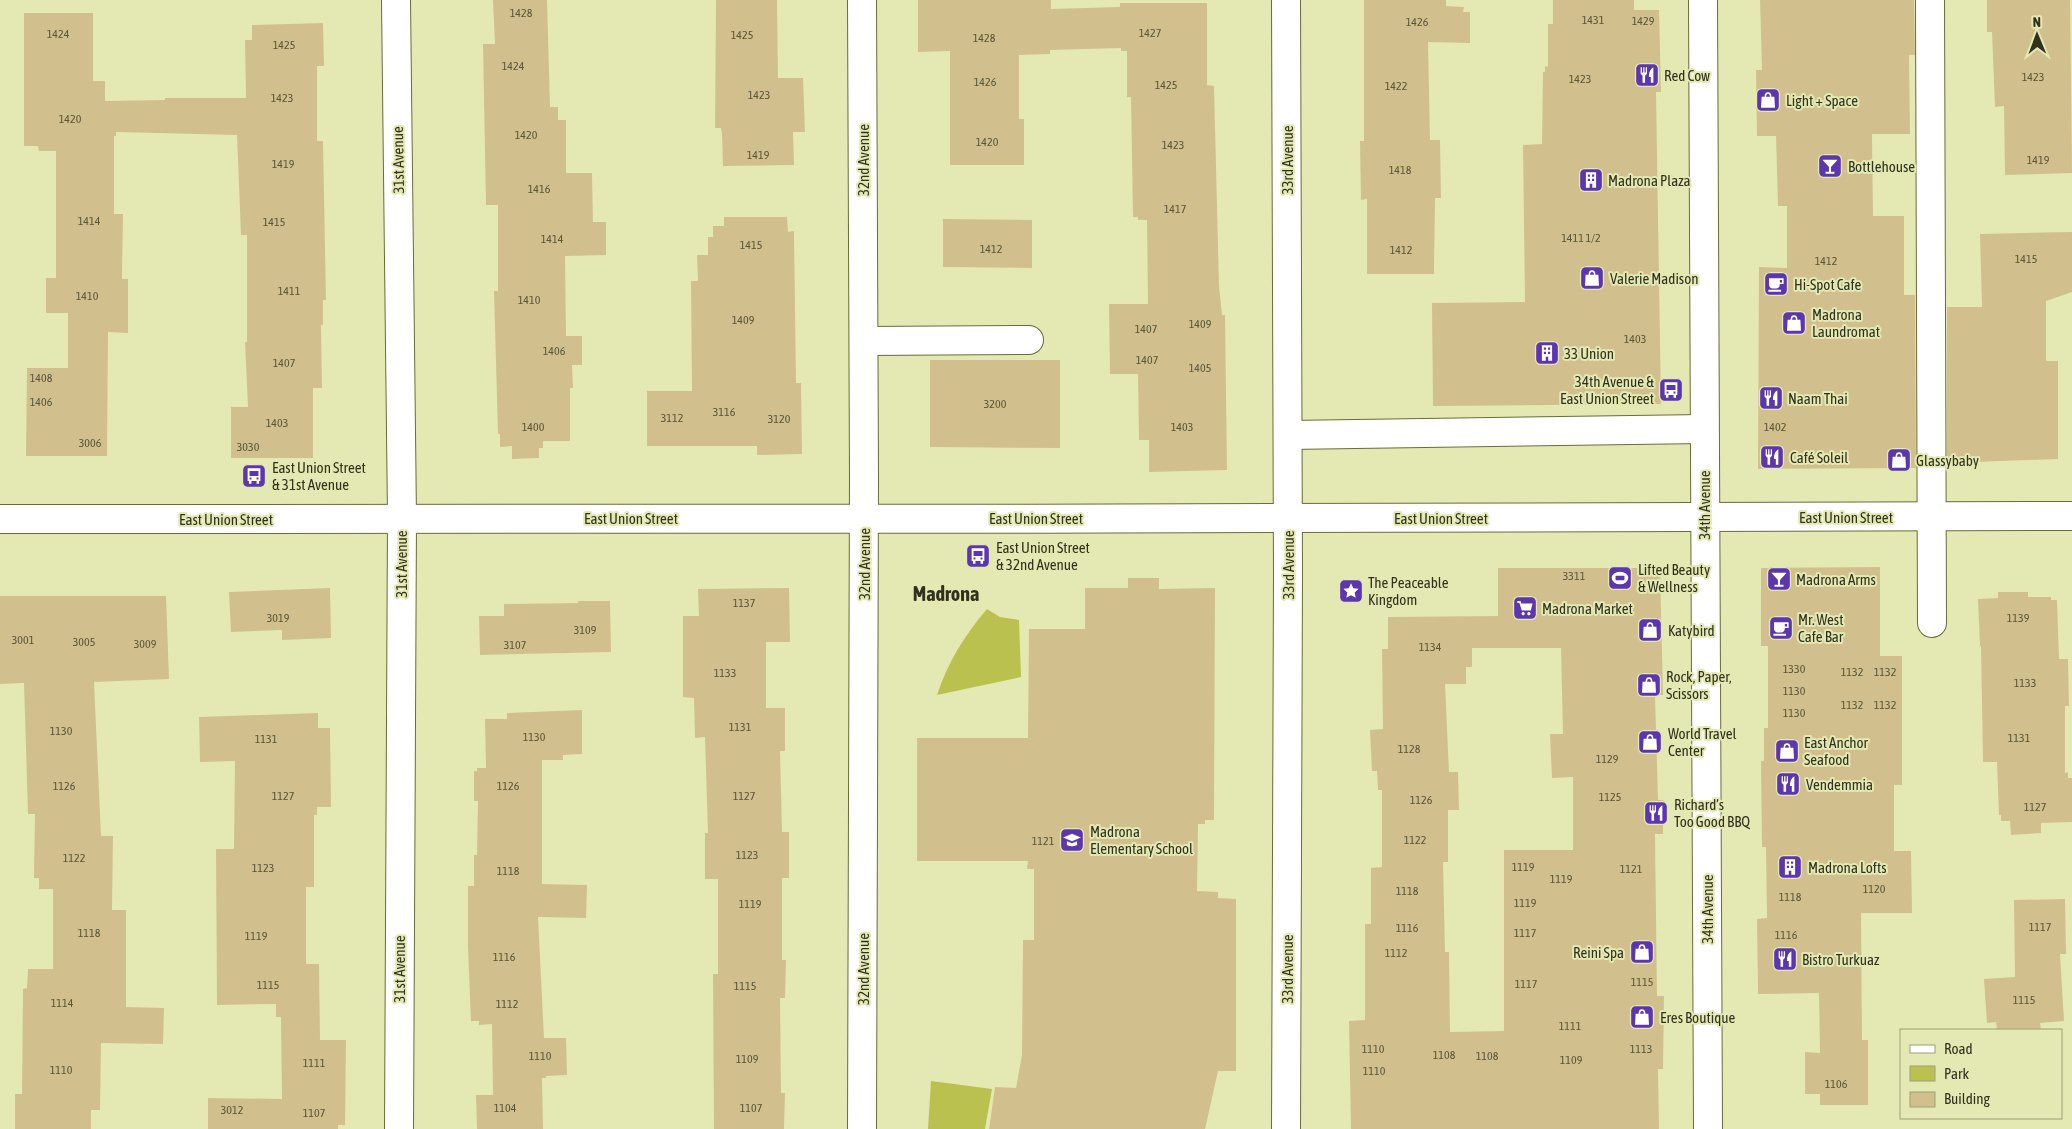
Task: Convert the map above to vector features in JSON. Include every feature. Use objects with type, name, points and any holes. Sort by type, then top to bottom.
[{"type":"street","name":"31st Avenue","points":[[396,0],[402,518],[399,1129]]},
{"type":"street","name":"32nd Avenue","points":[[862,0],[864,341],[862,1129]]},
{"type":"street","name":"33rd Avenue","points":[[1286,0],[1288,435],[1286,1129]]},
{"type":"street","name":"34th Avenue","points":[[1703,0],[1708,1129]]},
{"type":"street","points":[[1930,0],[1932,624]]},
{"type":"street","points":[[864,341],[1030,340]]},
{"type":"street","points":[[1288,435],[1704,429]]},
{"type":"street","name":"East Union Street","points":[[0,519],[1288,519],[2072,516]]},
{"type":"green space","points":[[987,609],[1000,617],[1019,620],[1021,677],[937,695],[946,671],[958,650],[971,629]]},
{"type":"green space","points":[[931,1081],[992,1089],[985,1129],[928,1129]]},
{"type":"building","points":[[493,0],[547,0],[550,107],[558,107],[558,120],[566,120],[566,173],[592,173],[593,222],[606,222],[606,255],[565,256],[566,336],[582,336],[582,365],[572,365],[573,388],[570,388],[570,441],[543,441],[543,448],[539,448],[539,458],[512,459],[512,446],[500,447],[500,434],[498,434],[494,291],[498,291],[498,205],[486,205],[483,44],[495,44]]},
{"type":"building","points":[[716,0],[777,0],[778,78],[803,78],[805,132],[793,132],[794,165],[723,166],[721,128],[715,128]]},
{"type":"building","points":[[918,0],[1051,0],[1051,9],[1120,7],[1120,3],[1207,3],[1207,85],[1214,86],[1219,286],[1222,315],[1225,315],[1227,470],[1149,472],[1149,440],[1139,440],[1138,374],[1110,374],[1109,304],[1148,304],[1147,220],[1138,220],[1138,217],[1133,217],[1131,97],[1127,97],[1127,51],[1121,51],[1121,48],[1050,50],[1050,54],[1019,55],[1019,119],[1024,119],[1024,165],[950,165],[950,51],[918,52]]},
{"type":"building","points":[[1364,0],[1446,0],[1446,6],[1464,7],[1463,12],[1470,12],[1470,43],[1428,42],[1430,140],[1440,140],[1441,198],[1435,198],[1434,274],[1367,274],[1367,199],[1361,200],[1360,141],[1364,141]]},
{"type":"building","points":[[1553,0],[1634,0],[1634,10],[1659,10],[1661,92],[1656,92],[1661,404],[1433,406],[1432,303],[1525,302],[1523,145],[1542,144],[1543,72],[1545,72],[1545,66],[1548,67],[1548,24],[1553,24]]},
{"type":"building","points":[[1760,0],[1914,0],[1915,55],[1909,55],[1910,134],[1872,134],[1873,216],[1904,216],[1904,295],[1915,295],[1916,468],[1758,469],[1759,267],[1787,268],[1787,206],[1778,206],[1776,136],[1757,136],[1756,70],[1762,70]]},
{"type":"building","points":[[1987,0],[2070,0],[2072,173],[2005,175],[2004,106],[1995,107],[1992,32],[1987,32]]},
{"type":"building","points":[[24,13],[93,13],[93,81],[105,81],[105,101],[165,100],[165,98],[246,98],[245,40],[252,40],[252,25],[323,23],[324,66],[317,66],[317,141],[323,141],[326,300],[323,300],[323,325],[321,325],[322,388],[313,388],[313,458],[231,458],[231,407],[248,407],[245,342],[247,342],[247,235],[241,235],[237,135],[116,132],[116,136],[114,136],[114,214],[123,214],[122,279],[128,279],[128,333],[108,332],[107,456],[26,456],[27,368],[68,368],[68,313],[46,313],[46,278],[56,278],[56,151],[39,151],[38,146],[24,146]]},
{"type":"building","points":[[724,217],[787,217],[788,232],[794,231],[796,383],[801,383],[802,454],[757,455],[757,446],[647,446],[647,391],[692,391],[691,281],[698,281],[697,255],[708,255],[708,237],[713,237],[713,226],[724,226]]},
{"type":"building","points":[[943,219],[1032,220],[1032,268],[943,267]]},
{"type":"building","points":[[2072,232],[2072,292],[2046,301],[2046,361],[2058,361],[2058,459],[1947,463],[1947,307],[1982,307],[1980,234]]},
{"type":"building","points":[[930,360],[1060,360],[1060,448],[930,447]]},
{"type":"building","points":[[1880,567],[1880,656],[1902,656],[1902,785],[1894,785],[1894,851],[1911,851],[1912,913],[1861,913],[1862,1040],[1868,1040],[1868,1105],[1820,1105],[1820,1094],[1805,1094],[1805,1052],[1820,1053],[1819,993],[1758,994],[1757,919],[1767,918],[1766,847],[1762,847],[1761,761],[1764,761],[1764,728],[1768,728],[1768,646],[1761,646],[1761,568]]},
{"type":"building","points":[[1498,568],[1660,568],[1663,695],[1655,695],[1658,800],[1663,800],[1663,834],[1655,834],[1657,996],[1664,996],[1663,1069],[1658,1069],[1659,1129],[1351,1129],[1349,1021],[1365,1020],[1365,924],[1371,924],[1371,868],[1382,867],[1382,790],[1378,790],[1377,771],[1372,771],[1370,730],[1383,729],[1382,649],[1388,649],[1388,617],[1498,616]],"holes":[[[1472,648],[1561,648],[1563,734],[1550,734],[1552,778],[1573,777],[1573,850],[1504,850],[1504,1031],[1450,1032],[1449,952],[1445,952],[1443,862],[1448,862],[1448,810],[1459,810],[1458,772],[1449,772],[1445,684],[1466,684],[1466,667],[1472,667]]]},
{"type":"building","points":[[1128,578],[1159,578],[1159,589],[1215,588],[1214,820],[1205,820],[1205,824],[1198,824],[1197,891],[1218,892],[1218,898],[1236,899],[1236,1071],[1218,1071],[1205,1129],[989,1129],[995,1087],[1016,1088],[1022,1055],[1023,940],[1034,940],[1034,869],[1027,869],[1028,861],[917,861],[917,738],[1028,738],[1029,629],[1085,629],[1085,588],[1128,588]]},
{"type":"building","points":[[330,588],[331,638],[282,640],[282,630],[231,632],[229,592]]},
{"type":"building","points":[[789,588],[790,642],[766,642],[766,708],[785,708],[785,751],[780,751],[782,832],[789,832],[789,878],[782,878],[782,960],[786,960],[785,998],[780,998],[781,1093],[785,1093],[784,1129],[714,1129],[713,974],[718,974],[718,879],[705,879],[705,833],[708,833],[705,737],[695,738],[694,698],[683,697],[683,616],[699,616],[698,589]]},
{"type":"building","points":[[1998,592],[2028,592],[2028,597],[2051,597],[2051,600],[2057,600],[2059,659],[2068,659],[2069,706],[2065,706],[2065,773],[2068,772],[2068,778],[2072,778],[2072,822],[2041,823],[2041,833],[2011,835],[2010,821],[2001,821],[2001,815],[1999,815],[1997,762],[1983,762],[1981,646],[1978,599],[1998,598]]},
{"type":"building","points":[[0,596],[166,596],[169,679],[94,682],[101,836],[113,836],[112,910],[126,910],[126,1007],[164,1008],[163,1044],[101,1043],[100,1110],[91,1110],[91,1129],[15,1129],[15,1094],[22,1094],[23,989],[27,988],[28,969],[53,969],[53,889],[39,889],[39,878],[34,878],[35,814],[28,814],[24,683],[0,684]]},
{"type":"building","points":[[578,601],[610,601],[611,652],[480,655],[479,616],[504,616],[504,604],[578,603]]},
{"type":"building","points":[[582,710],[582,754],[563,755],[563,760],[542,760],[542,884],[587,885],[586,918],[538,917],[544,1038],[566,1038],[567,1075],[546,1076],[546,1078],[542,1078],[543,1129],[477,1129],[476,1095],[493,1095],[492,1024],[479,1025],[479,1021],[471,1021],[468,948],[468,886],[474,886],[474,855],[477,855],[478,801],[474,801],[474,771],[477,771],[477,768],[486,768],[485,719],[507,719],[507,713]]},
{"type":"building","points":[[318,713],[318,728],[330,728],[331,807],[317,807],[317,815],[314,815],[314,887],[306,887],[306,964],[319,964],[320,1040],[346,1040],[345,1125],[338,1125],[338,1129],[208,1129],[208,1098],[282,1099],[281,1017],[276,1017],[276,1004],[217,1005],[216,849],[234,849],[235,761],[200,762],[199,717]]},
{"type":"building","points":[[2065,899],[2066,954],[2060,954],[2064,1021],[2040,1023],[2041,1029],[1997,1029],[1996,1022],[1987,1023],[1984,979],[2015,977],[2014,900]]},
{"type":"place","name":"Red Cow","points":[[1647,75]]},
{"type":"place","name":"Light + Space","points":[[1768,100]]},
{"type":"place","name":"Bottlehouse","points":[[1830,166]]},
{"type":"place","name":"Madrona Plaza","points":[[1591,180]]},
{"type":"place","name":"Valerie Madison","points":[[1592,278]]},
{"type":"place","name":"Hi-Spot Cafe","points":[[1776,284]]},
{"type":"place","name":"Madrona Laundromat","points":[[1794,323]]},
{"type":"place","name":"33 Union","points":[[1547,353]]},
{"type":"place","name":"34th Avenue & East Union Street","points":[[1671,390]]},
{"type":"place","name":"Naam Thai","points":[[1771,398]]},
{"type":"place","name":"Café Soleil","points":[[1772,457]]},
{"type":"place","name":"Glassybaby","points":[[1899,460]]},
{"type":"place","name":"East Union Street & 31st Avenue","points":[[254,476]]},
{"type":"place","name":"East Union Street & 32nd Avenue","points":[[978,556]]},
{"type":"place","name":"Lifted Beauty & Wellness","points":[[1620,578]]},
{"type":"place","name":"Madrona Arms","points":[[1779,579]]},
{"type":"place","name":"The Peaceable Kingdom","points":[[1351,591]]},
{"type":"place","name":"Madrona Market","points":[[1525,608]]},
{"type":"place","name":"Mr. West Cafe Bar","points":[[1781,628]]},
{"type":"place","name":"Katybird","points":[[1650,630]]},
{"type":"place","name":"Rock, Paper, Scissors","points":[[1649,685]]},
{"type":"place","name":"World Travel Center","points":[[1650,742]]},
{"type":"place","name":"East Anchor Seafood","points":[[1787,751]]},
{"type":"place","name":"Vendemmia","points":[[1788,784]]},
{"type":"place","name":"Richard’s Too Good BBQ","points":[[1656,813]]},
{"type":"place","name":"Madrona Elementary School","points":[[1072,840]]},
{"type":"place","name":"Madrona Lofts","points":[[1790,867]]},
{"type":"place","name":"Reini Spa","points":[[1642,952]]},
{"type":"place","name":"Bistro Turkuaz","points":[[1785,959]]},
{"type":"place","name":"Eres Boutique","points":[[1642,1017]]},
{"type":"district","name":"Madrona","points":[[946,593]]}]
